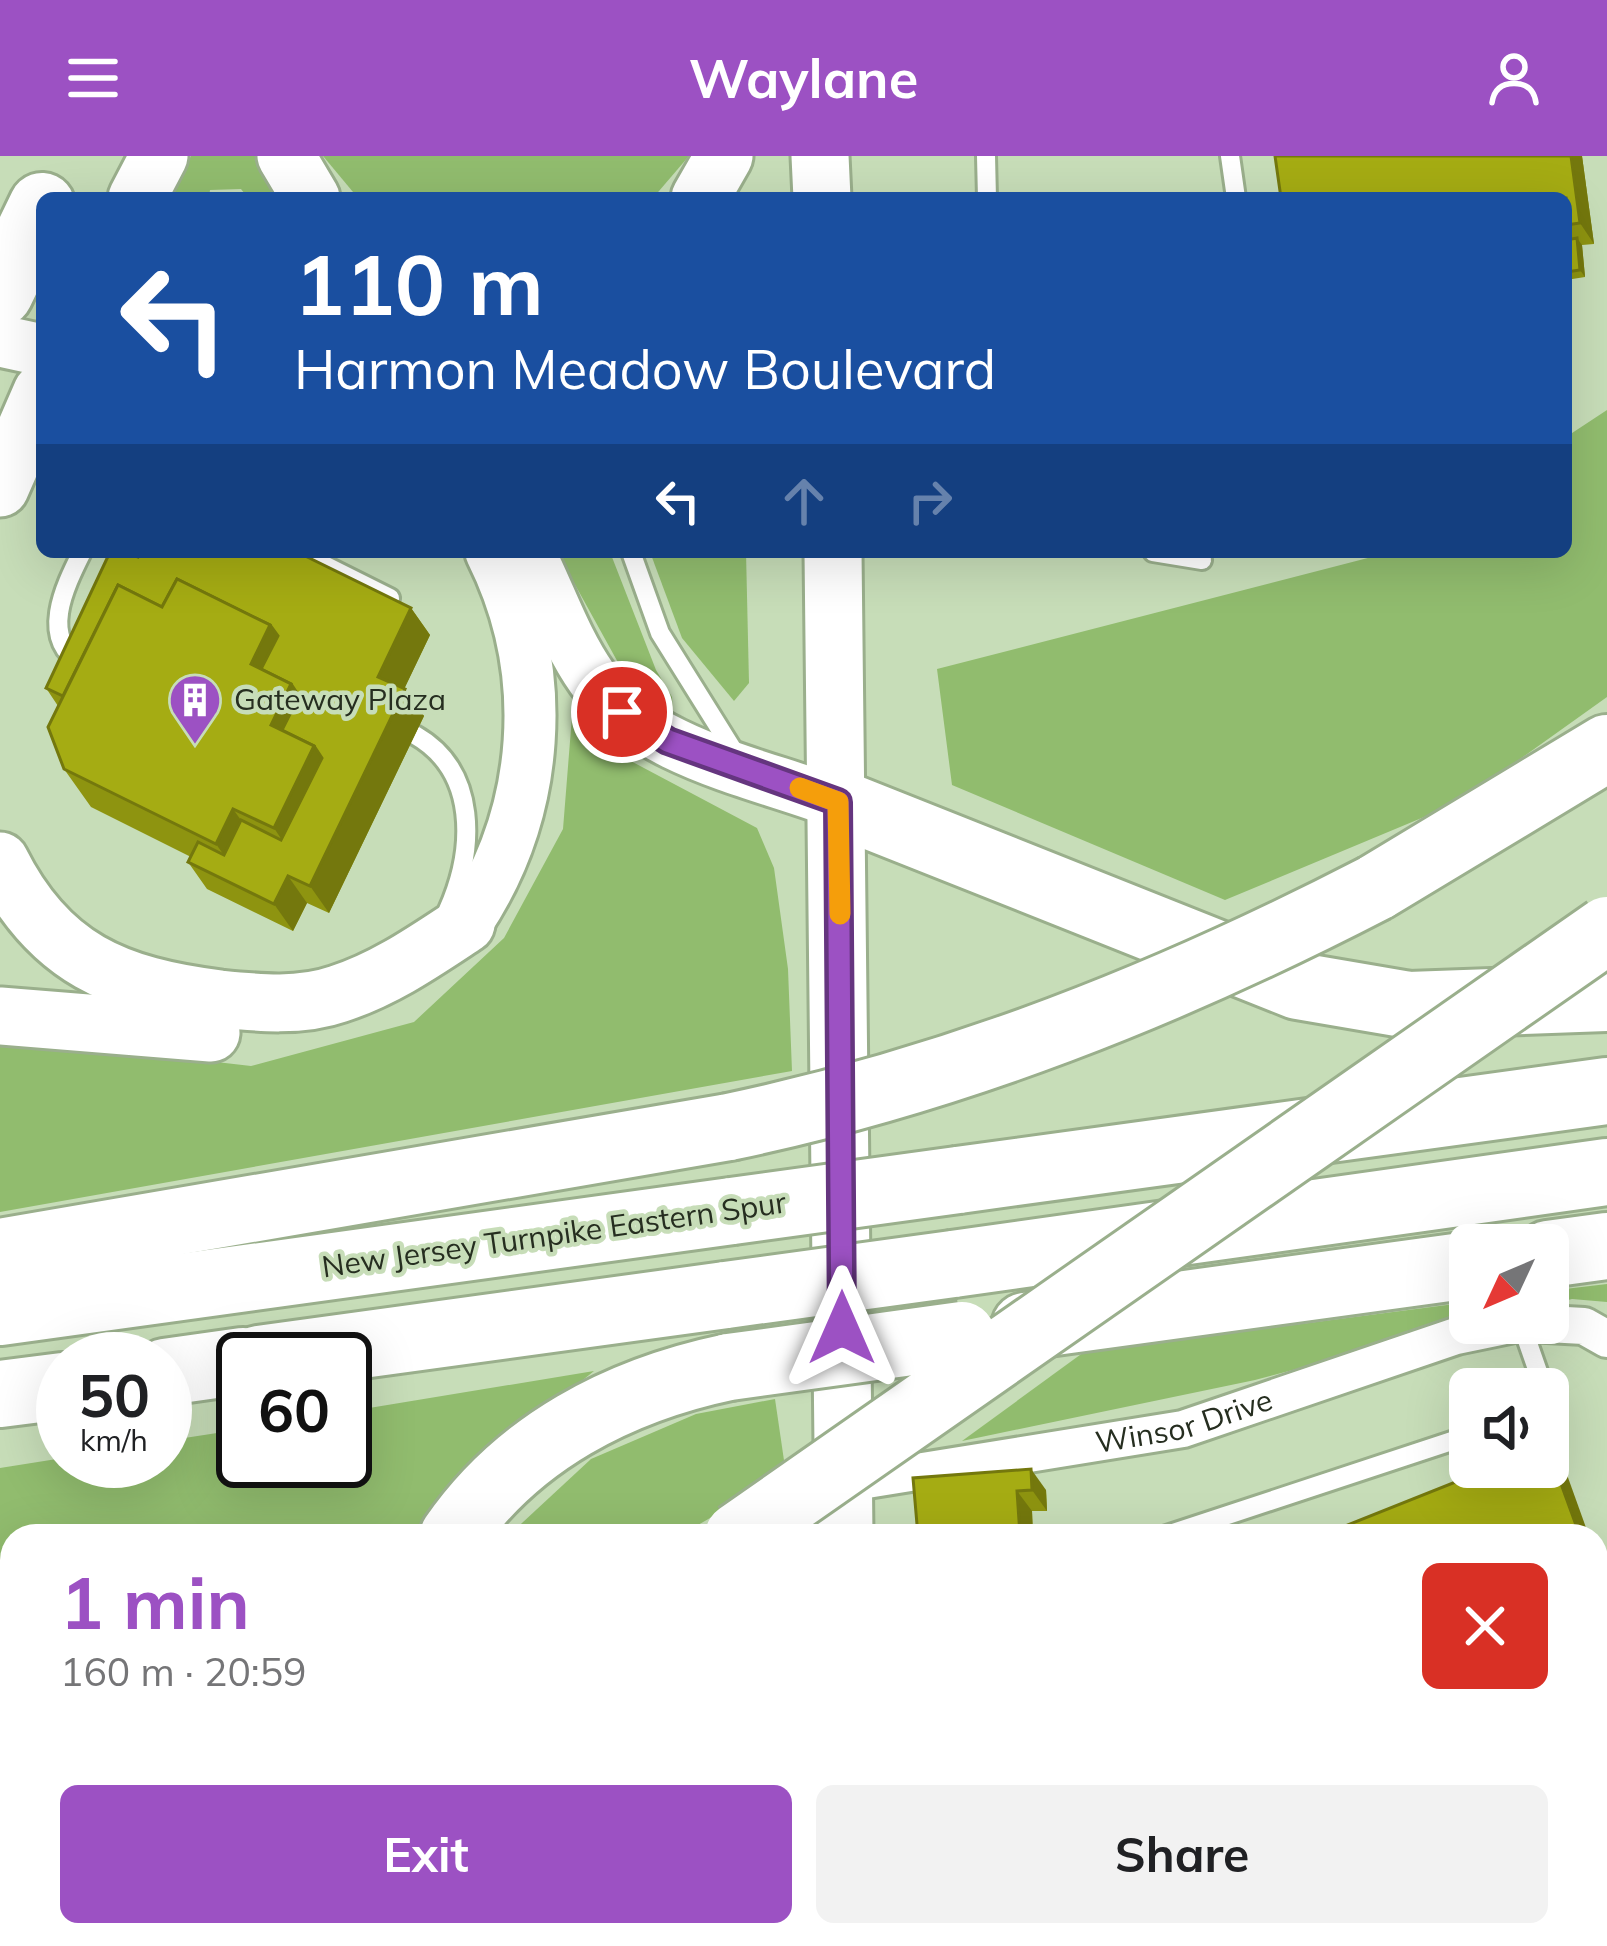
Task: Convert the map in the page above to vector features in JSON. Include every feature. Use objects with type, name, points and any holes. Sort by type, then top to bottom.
[{"type":"highway","points":[[49,192],[67,156]]},
{"type":"highway","points":[[0,293],[36,218]]},
{"type":"highway","points":[[0,1252],[729,1127],[890,1089],[1043,1039],[1244,955],[1375,888],[1607,748]]},
{"type":"highway","points":[[838,802],[1298,986],[1409,1005],[1498,1006],[1607,998]]},
{"type":"highway","points":[[755,1524],[1607,929]]},
{"type":"highway","name":"New Jersey Turnpike Eastern Spur","points":[[0,1312],[1607,1091]]},
{"type":"highway","points":[[372,1344],[1607,1172]]},
{"type":"highway","points":[[1569,1251],[1607,1246]]},
{"type":"highway","points":[[463,1524],[503,1478],[589,1414],[654,1385],[729,1367],[1449,1268]]},
{"type":"highway","points":[[0,1394],[36,1389]]},
{"type":"main road","points":[[140,192],[159,156]]},
{"type":"main road","points":[[286,156],[307,192]]},
{"type":"main road","points":[[703,192],[724,156]]},
{"type":"main road","points":[[820,156],[823,192]]},
{"type":"main road","points":[[0,488],[36,406]]},
{"type":"main road","points":[[833,558],[843,1510]]},
{"type":"main road","points":[[0,861],[36,918],[65,948],[108,974],[149,988],[250,1003],[298,1003],[367,984],[449,935]]},
{"type":"main road","points":[[0,1016],[293,1037],[336,1028],[397,1000],[439,967],[449,935]]},
{"type":"street","points":[[0,341],[36,349]]},
{"type":"street","points":[[449,935],[489,890],[510,841],[530,750],[524,641],[493,558]]},
{"type":"street","points":[[532,558],[592,679],[622,712],[668,741],[838,802]]},
{"type":"street","name":"Winsor Drive","points":[[1569,1325],[1584,1326],[1607,1339]]},
{"type":"street","name":"Winsor Drive","points":[[843,1510],[1183,1429],[1449,1338]]},
{"type":"lane","points":[[986,156],[987,192]]},
{"type":"lane","points":[[1230,156],[1235,192]]},
{"type":"lane","points":[[310,558],[402,604]]},
{"type":"lane","points":[[634,558],[682,674],[744,768]]},
{"type":"lane","points":[[1190,558],[1202,560]]},
{"type":"lane","points":[[82,564],[56,622],[59,643],[86,667]]},
{"type":"lane","points":[[415,735],[439,748],[464,788],[466,837],[449,935]]},
{"type":"lane","points":[[1200,1524],[1449,1442]]},
{"type":"green space","points":[[191,156],[268,156],[288,192],[241,189],[172,192]]},
{"type":"green space","points":[[323,156],[689,156],[658,192],[353,192]]},
{"type":"green space","points":[[1607,410],[1607,697],[1460,802],[1225,900],[952,785],[937,669],[1368,558],[1572,558],[1572,433]]},
{"type":"green space","points":[[560,558],[612,558],[656,670],[672,697],[673,712],[631,686]]},
{"type":"green space","points":[[652,558],[746,558],[749,683],[734,701],[682,638]]},
{"type":"green space","points":[[573,704],[610,750],[757,828],[774,868],[788,969],[792,1071],[0,1212],[0,1037],[251,1066],[414,1022],[504,938],[563,829]]},
{"type":"green space","points":[[1607,1284],[1607,1302],[1569,1300],[1569,1289]]},
{"type":"green space","points":[[1449,1305],[1449,1329],[1255,1380],[962,1441],[1084,1352]]},
{"type":"green space","points":[[594,1371],[442,1494],[428,1524],[0,1524],[0,1468],[36,1462],[36,1488],[192,1488],[192,1437],[216,1433],[216,1488],[372,1488],[372,1408]]},
{"type":"green space","points":[[775,1399],[786,1474],[700,1524],[521,1524],[591,1459],[696,1414]]},
{"type":"building","points":[[1275,156],[1571,156],[1580,223],[1572,224],[1572,192],[1280,192]]},
{"type":"building","points":[[1577,238],[1580,270],[1572,271],[1572,239]]},
{"type":"building","points":[[107,558],[309,558],[411,608],[378,677],[405,689],[310,886],[288,876],[274,904],[188,862],[198,842],[224,855],[241,820],[281,840],[322,758],[314,746],[282,730],[299,696],[291,684],[261,669],[278,636],[270,625],[177,579],[162,607],[118,585],[63,696],[46,688]]},
{"type":"building","name":"Gateway Plaza","points":[[177,579],[270,625],[251,664],[291,684],[271,725],[314,746],[274,828],[233,809],[216,844],[64,769],[48,727],[118,585],[162,607]]},
{"type":"building","points":[[1031,1469],[1032,1490],[1017,1491],[1019,1524],[917,1524],[913,1478]]},
{"type":"building","points":[[1449,1485],[1563,1488],[1576,1524],[1350,1524]]},
{"type":"slow traffic","points":[[800,788],[838,802],[840,914]]},
{"type":"place","name":"Gateway Plaza","points":[[195,746]]},
{"type":"route","points":[[622,712],[668,741],[838,802],[842,1328]]}]
